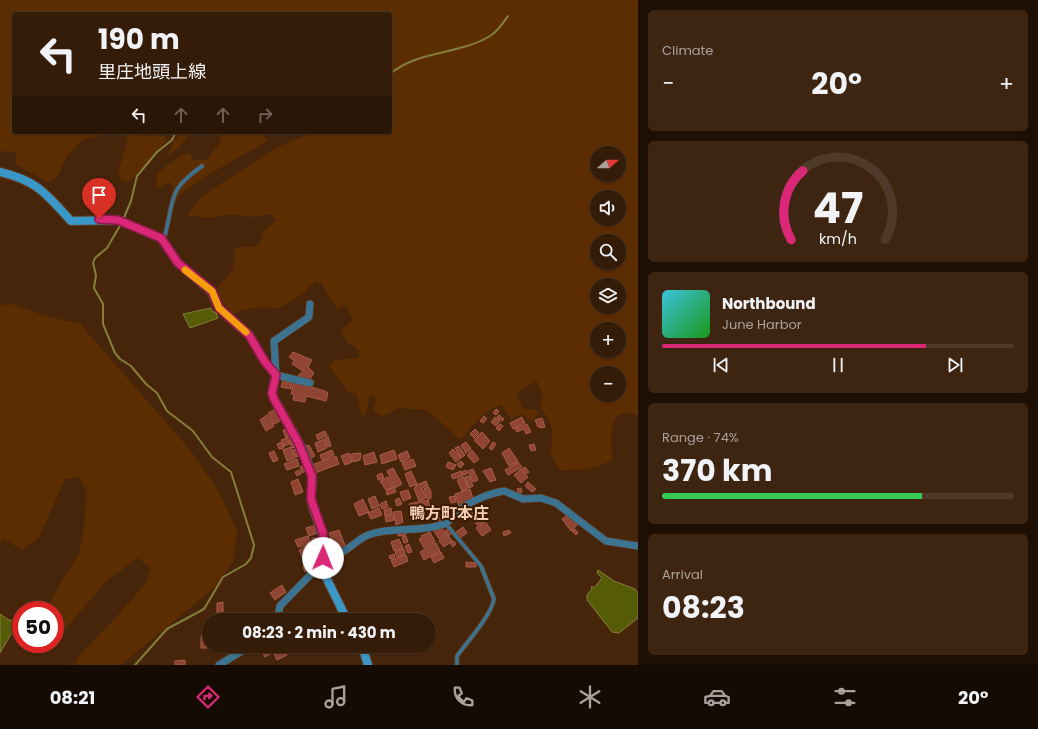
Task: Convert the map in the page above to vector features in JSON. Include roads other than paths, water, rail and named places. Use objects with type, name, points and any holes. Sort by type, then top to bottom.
[{"type":"main road","points":[[0,172],[32,183],[43,190],[71,221],[99,219],[122,222],[161,238],[178,263],[212,291],[219,308],[249,335],[265,362],[276,375],[272,393],[274,399],[301,448],[312,476],[311,499],[323,533],[322,562],[344,613]]},
{"type":"main road","points":[[364,653],[368,665]]},
{"type":"street","points":[[310,304],[309,317],[274,341],[276,375],[310,382]]},
{"type":"street","points":[[278,613],[280,606],[322,562],[346,551],[370,534],[446,524],[459,509],[478,500],[504,491],[523,499],[542,498],[556,503],[606,541],[638,546]]},
{"type":"street","points":[[219,665],[239,653]]},
{"type":"lane","points":[[161,238],[165,235],[175,189],[190,174],[202,166]]},
{"type":"lane","points":[[446,524],[481,566],[494,599],[493,604],[479,627],[457,656],[457,665]]},
{"type":"waterway","points":[[392,73],[401,66],[426,56],[465,47],[478,42],[495,32],[508,16]]},
{"type":"waterway","points":[[123,220],[131,201],[137,176],[157,152],[172,140],[175,134]]},
{"type":"waterway","points":[[121,224],[107,248],[95,258],[93,263],[96,275],[94,288],[103,304],[103,324],[115,353],[120,359],[131,366],[146,384],[157,393],[167,411],[193,431],[212,457],[231,472],[254,545],[251,558],[246,564],[223,577],[204,609],[167,629],[135,665]]},
{"type":"district","name":"鴨方町本庄","points":[[449,513]]}]
